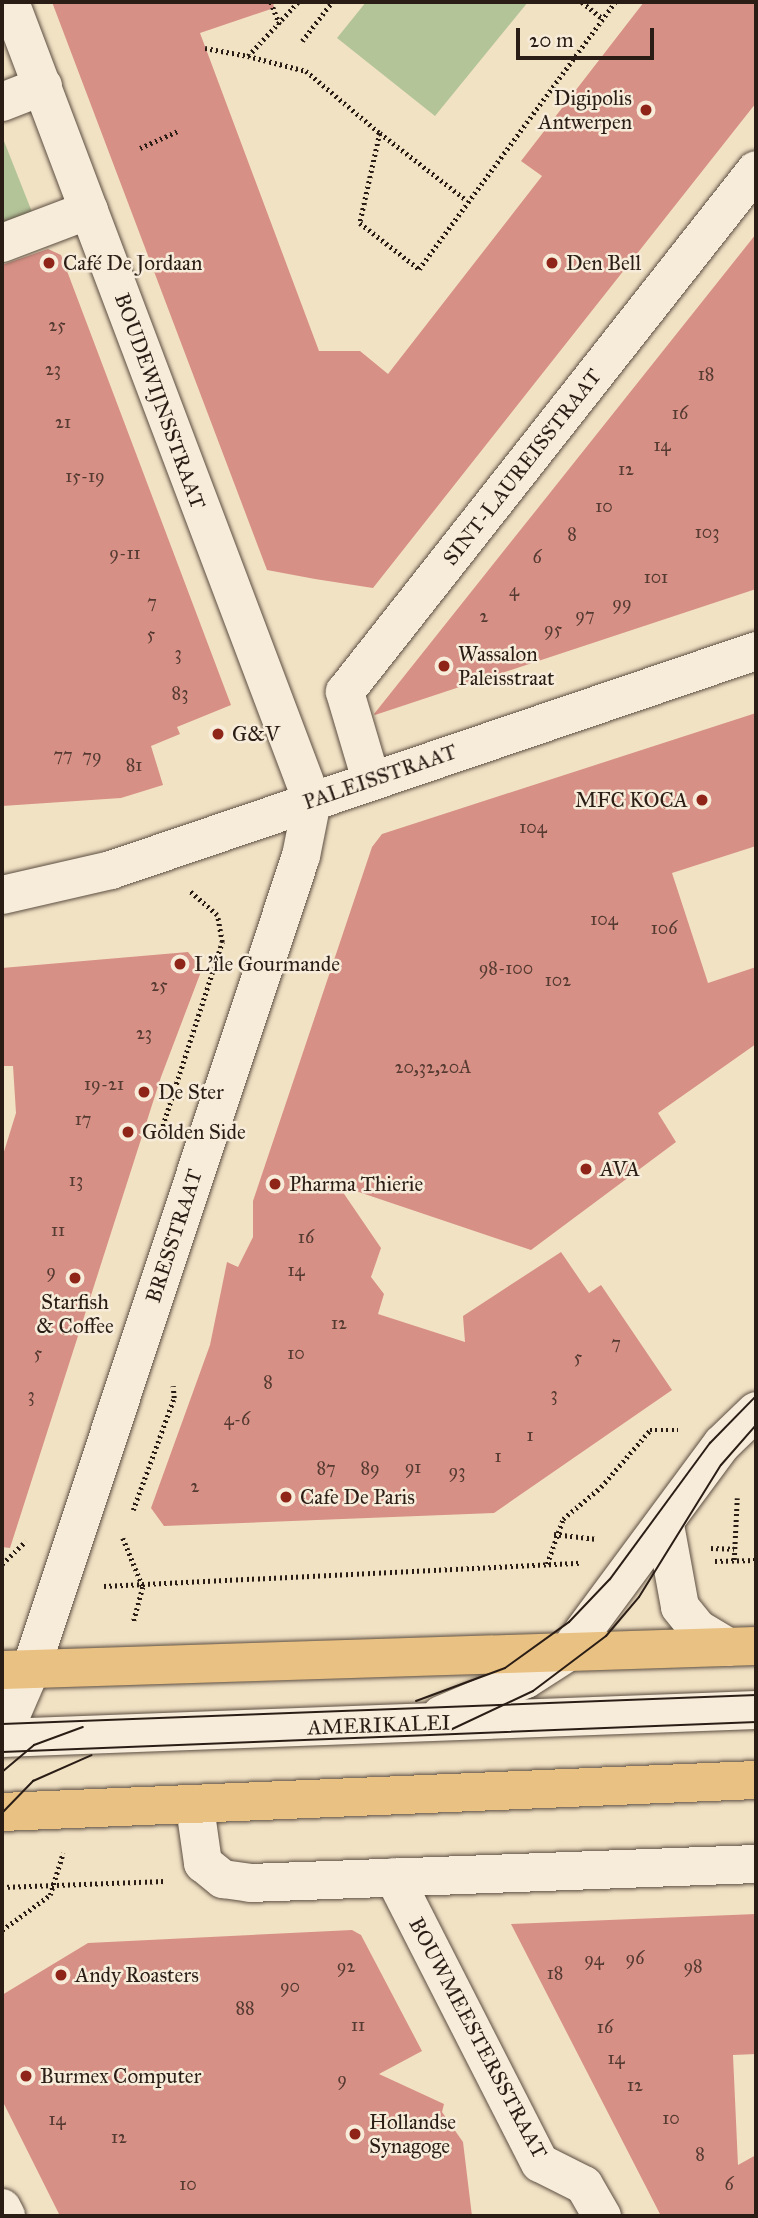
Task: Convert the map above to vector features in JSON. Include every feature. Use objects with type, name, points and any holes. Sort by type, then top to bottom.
[{"type":"main road","points":[[16,1669],[742,1646]]},
{"type":"main road","points":[[2,1812],[195,1807],[756,1780]]},
{"type":"street","name":"BOUDEWIJNSSTRAAT","points":[[10,2],[312,801]]},
{"type":"street","points":[[2,102],[43,86]]},
{"type":"street","name":"SINT-LAUREISSTRAAT","points":[[371,780],[345,692],[756,170]]},
{"type":"street","points":[[2,243],[89,210]]},
{"type":"street","name":"PALEISSTRAAT","points":[[2,895],[111,870],[756,651]]},
{"type":"street","name":"BRESSTRAAT","points":[[2,1737],[16,1669],[57,1588],[301,856],[312,801]]},
{"type":"street","points":[[418,1724],[526,1679],[568,1652],[746,1421]]},
{"type":"street","points":[[665,1525],[665,1553],[680,1607],[698,1629],[742,1646]]},
{"type":"street","name":"AMERIKALEI","points":[[2,1737],[756,1710]]},
{"type":"street","points":[[195,1807],[199,1854],[212,1871],[250,1882],[756,1864]]},
{"type":"street","name":"BOUWMEESTERSSTRAAT","points":[[394,1877],[540,2163],[584,2185],[602,2216]]},
{"type":"street","points":[[2,2208],[6,2216]]},
{"type":"path","points":[[271,2],[280,26]]},
{"type":"path","points":[[248,55],[280,26],[298,2]]},
{"type":"path","points":[[302,41],[332,2]]},
{"type":"path","points":[[582,2],[602,18]]},
{"type":"path","points":[[380,133],[360,223],[419,269],[466,199],[615,2]]},
{"type":"path","points":[[205,48],[248,55],[306,71],[380,133],[466,199]]},
{"type":"path","points":[[140,148],[178,131]]},
{"type":"path","points":[[158,1138],[222,942],[217,915],[183,888]]},
{"type":"path","points":[[129,1520],[174,1398],[172,1378]]},
{"type":"path","points":[[57,1588],[143,1587],[547,1564],[563,1518],[601,1487],[650,1430],[746,1421]]},
{"type":"path","points":[[740,1486],[734,1560],[756,1560]]},
{"type":"path","points":[[2,1564],[26,1543],[30,1530]]},
{"type":"path","points":[[121,1666],[143,1587],[122,1545],[125,1532]]},
{"type":"path","points":[[2,1930],[50,1895],[76,1811]]},
{"type":"path","points":[[2,1887],[187,1881],[212,1871]]},
{"type":"green space","points":[[366,2],[528,2],[435,116],[337,38]]},
{"type":"green space","points":[[4,141],[32,212],[2,223],[2,142]]},
{"type":"building","name":"Den Bell","points":[[52,2],[273,2],[274,8],[200,33],[319,351],[360,351],[388,374],[542,176],[521,161],[644,2],[756,2],[756,103],[373,588],[267,570]]},
{"type":"building","points":[[756,234],[756,589],[375,715],[374,714]]},
{"type":"building","points":[[48,249],[61,255],[231,705],[177,727],[180,734],[151,746],[163,785],[121,798],[2,806],[2,265]]},
{"type":"building","points":[[756,713],[756,846],[672,873],[708,983],[756,967],[756,1044],[658,1113],[676,1142],[531,1250],[338,1185],[381,1248],[371,1277],[384,1294],[378,1314],[465,1342],[463,1316],[561,1252],[589,1293],[601,1285],[672,1390],[494,1513],[164,1526],[151,1508],[210,1345],[227,1262],[238,1267],[253,1237],[253,1201],[372,847],[382,834]]},
{"type":"building","points":[[188,952],[202,969],[161,1077],[10,1548],[2,1547],[2,1158],[16,1113],[13,1066],[2,1066],[2,968]]},
{"type":"building","points":[[756,1914],[756,2054],[733,2055],[738,2165],[756,2155],[756,2216],[661,2216],[511,1924]]},
{"type":"building","points":[[352,1930],[361,1935],[422,2051],[379,2074],[444,2104],[442,2112],[463,2142],[472,2216],[60,2216],[2,2100],[2,1995],[88,1943]]},
{"type":"tram line","points":[[416,1701],[505,1668],[569,1622],[610,1579],[710,1443],[756,1396]]},
{"type":"tram line","points":[[448,1731],[533,1691],[606,1636],[639,1597],[721,1465],[756,1425]]},
{"type":"tram line","points":[[2,1724],[756,1695]]},
{"type":"tram line","points":[[2,1752],[756,1722]]},
{"type":"tram line","points":[[2,1772],[34,1745],[83,1727]]},
{"type":"tram line","points":[[2,1813],[33,1781],[92,1755]]},
{"type":"place","name":"Digipolis Antwerpen","points":[[646,110]]},
{"type":"place","name":"Café De Jordaan","points":[[49,263]]},
{"type":"place","name":"Den Bell","points":[[552,263]]},
{"type":"place","name":"Wassalon Paleisstraat","points":[[444,666]]},
{"type":"place","name":"G&V","points":[[218,734]]},
{"type":"place","name":"MFC KOCA","points":[[702,800]]},
{"type":"place","name":"L'île Gourmande","points":[[180,964]]},
{"type":"place","name":"De Ster","points":[[144,1092]]},
{"type":"place","name":"Golden Side","points":[[128,1132]]},
{"type":"place","name":"AVA","points":[[586,1169]]},
{"type":"place","name":"Pharma Thierie","points":[[275,1184]]},
{"type":"place","name":"Starfish & Coffee","points":[[75,1278]]},
{"type":"place","name":"Cafe De Paris","points":[[286,1497]]},
{"type":"place","name":"Andy Roasters","points":[[61,1975]]},
{"type":"place","name":"Burmex Computer","points":[[26,2076]]},
{"type":"place","name":"Hollandse Synagoge","points":[[355,2134]]}]
